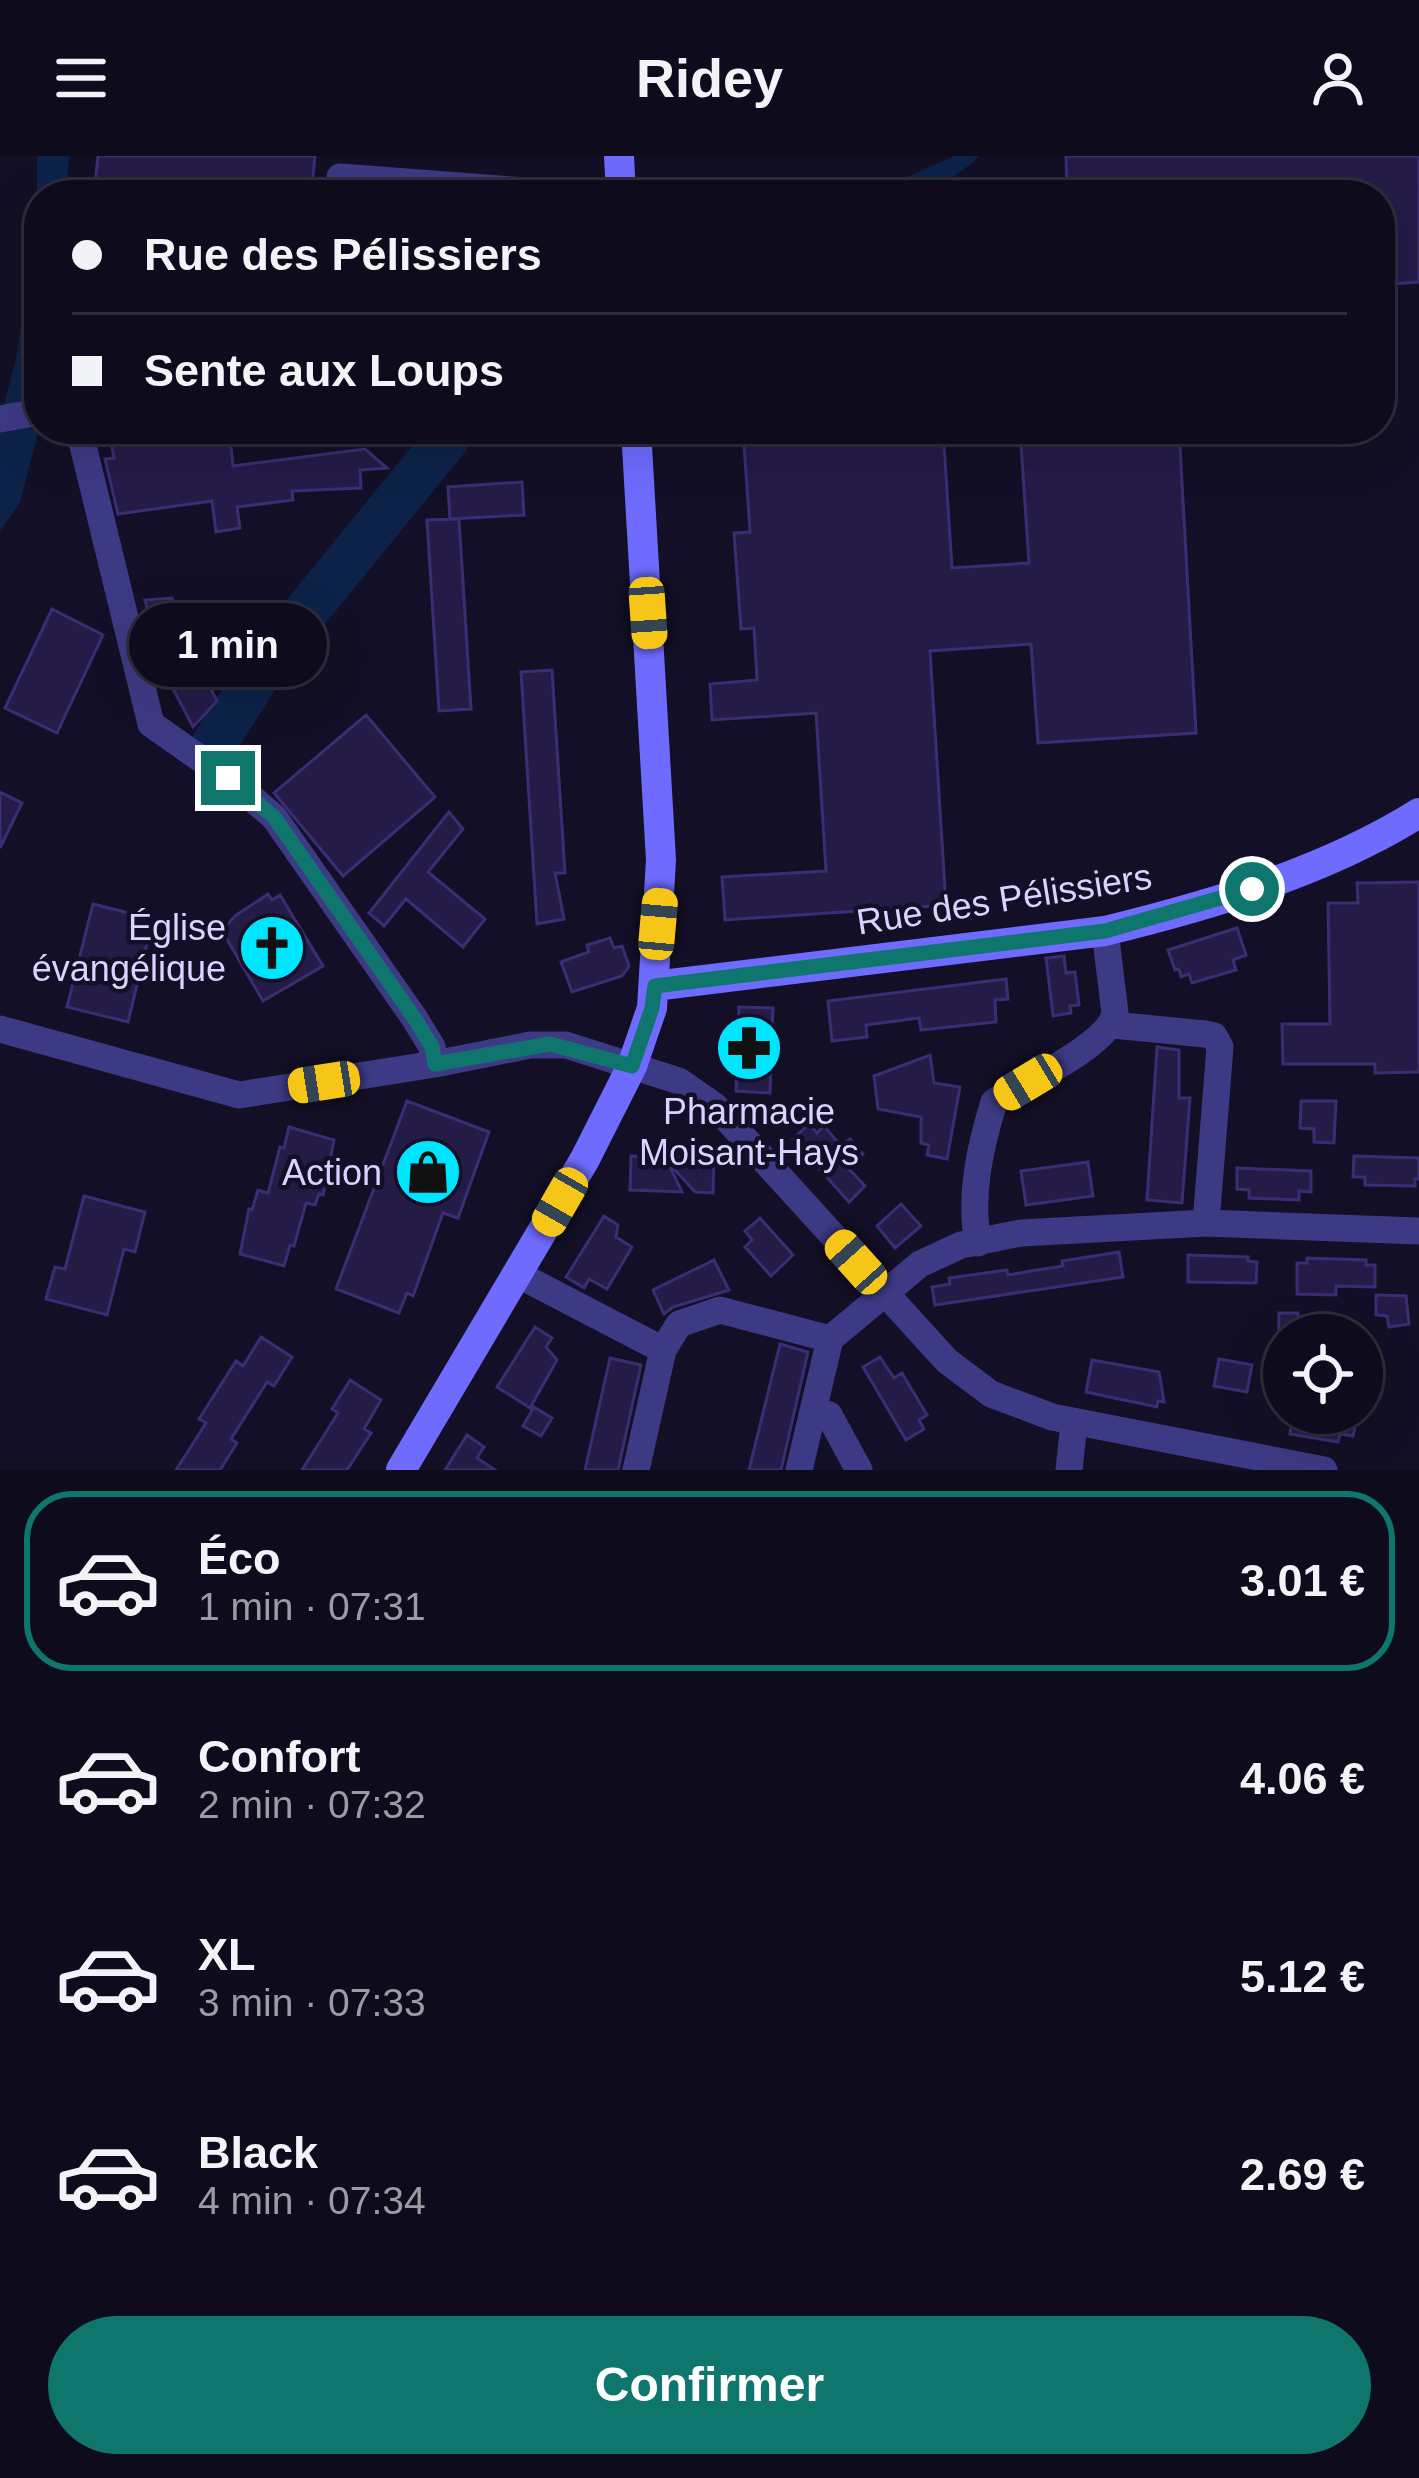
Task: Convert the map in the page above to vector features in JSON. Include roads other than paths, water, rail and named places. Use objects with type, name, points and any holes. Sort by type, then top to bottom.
[{"type":"street","points":[[340,177],[380,180]]},
{"type":"street","points":[[83,444],[151,724],[274,817],[415,1019],[432,1047],[435,1064]]},
{"type":"street","points":[[400,1470],[519,1275],[632,1066],[653,997],[661,860],[637,444]]},
{"type":"street","name":"Rue des Pélissiers","points":[[653,997],[1105,931],[1300,871],[1419,814]]},
{"type":"street","points":[[978,1243],[973,1214],[994,1102],[1094,1042],[1113,1025],[1105,931]]},
{"type":"street","points":[[1113,1025],[1205,1034],[1214,1036],[1220,1047],[1206,1223]]},
{"type":"street","points":[[0,1029],[239,1095],[550,1044],[679,1081],[715,1106],[947,1361],[991,1394],[1073,1423],[1324,1470]]},
{"type":"street","points":[[799,1470],[830,1339],[920,1264],[961,1245],[1022,1233],[1206,1223],[1419,1231]]},
{"type":"street","points":[[519,1275],[663,1350]]},
{"type":"street","points":[[636,1470],[663,1350],[679,1324],[720,1310],[830,1339]]},
{"type":"street","points":[[813,1410],[829,1415],[859,1470]]},
{"type":"street","points":[[1069,1470],[1073,1423]]},
{"type":"water","points":[[37,156],[69,156],[67,180],[37,180]]},
{"type":"water","points":[[954,156],[979,156],[946,180],[901,180]]},
{"type":"water","points":[[24,307],[24,444],[35,444],[20,503],[0,531],[0,421]]},
{"type":"waterway","points":[[209,752],[270,656],[443,444]]},
{"type":"place","name":"Église évangélique","points":[[272,948]]},
{"type":"place","name":"Pharmacie Moisant-Hays","points":[[749,1048]]},
{"type":"place","name":"Action","points":[[428,1172]]}]
